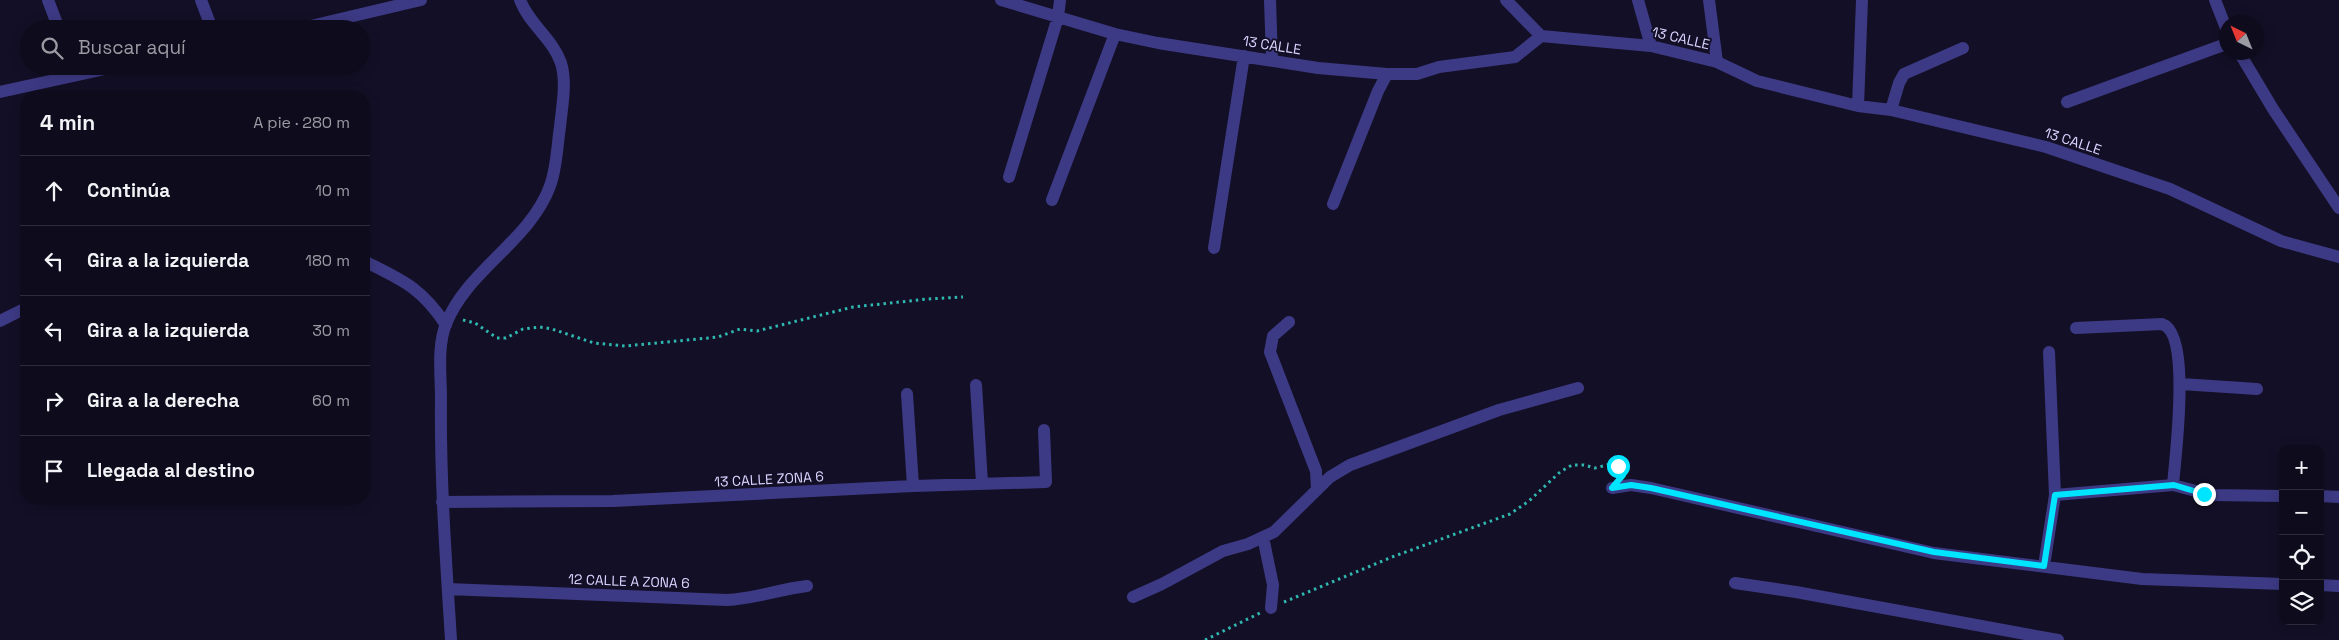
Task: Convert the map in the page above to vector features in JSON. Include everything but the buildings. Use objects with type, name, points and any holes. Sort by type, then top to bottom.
[{"type":"street","points":[[48,0],[56,20]]},
{"type":"street","points":[[201,0],[209,20]]},
{"type":"street","points":[[336,20],[421,0]]},
{"type":"street","points":[[451,640],[442,502],[441,373],[446,325],[459,300],[537,208],[550,187],[562,108],[563,72],[558,55],[531,19],[520,0]]},
{"type":"street","name":"13 CALLE","points":[[1001,0],[1115,34],[1200,51],[1318,68],[1387,74],[1417,74],[1439,67],[1516,57],[1541,36],[1651,46],[1717,62],[1757,81],[1858,106],[1891,110],[2046,147],[2170,190],[2281,241],[2339,257]]},
{"type":"street","points":[[1010,177],[1058,17],[1060,0]]},
{"type":"street","points":[[1270,0],[1272,60]]},
{"type":"street","points":[[1506,0],[1541,36]]},
{"type":"street","points":[[1638,0],[1651,46]]},
{"type":"street","points":[[1709,0],[1717,62]]},
{"type":"street","points":[[1858,106],[1862,0]]},
{"type":"street","points":[[2215,0],[2221,15]]},
{"type":"street","points":[[1052,200],[1115,34]]},
{"type":"street","points":[[2067,102],[2219,47]]},
{"type":"street","points":[[1891,110],[1898,83],[1904,74],[1963,48]]},
{"type":"street","points":[[1214,248],[1244,56]]},
{"type":"street","points":[[2244,60],[2273,109],[2339,208]]},
{"type":"street","points":[[1333,204],[1378,91],[1387,74]]},
{"type":"street","points":[[0,92],[56,75]]},
{"type":"street","points":[[370,264],[415,288],[428,300],[446,325]]},
{"type":"street","points":[[0,321],[20,311]]},
{"type":"street","points":[[1289,322],[1273,336],[1270,352],[1316,471],[1317,490]]},
{"type":"street","points":[[2076,328],[2162,324],[2168,326],[2175,338],[2181,384],[2174,485]]},
{"type":"street","points":[[2044,566],[2055,495],[2049,352]]},
{"type":"street","points":[[2181,384],[2257,389]]},
{"type":"street","points":[[976,385],[982,483]]},
{"type":"street","points":[[1133,597],[1223,551],[1274,532],[1330,477],[1350,465],[1499,410],[1578,388]]},
{"type":"street","points":[[906,394],[913,486]]},
{"type":"street","name":"13 CALLE ZONA 6","points":[[442,502],[612,501],[765,495],[913,486],[1046,482],[1044,430]]},
{"type":"street","points":[[1612,488],[1631,485],[1651,488],[1934,552],[2142,578],[2279,584]]},
{"type":"street","points":[[2055,495],[2174,485],[2211,495],[2279,496]]},
{"type":"street","points":[[2324,496],[2339,497]]},
{"type":"street","points":[[1264,537],[1273,585],[1271,608]]},
{"type":"street","points":[[1734,583],[1796,592],[2058,640]]},
{"type":"street","points":[[2324,585],[2339,586]]},
{"type":"street","name":"12 CALLE A ZONA 6","points":[[448,589],[726,600],[807,586]]},
{"type":"path","points":[[446,325],[456,320],[470,321],[492,336],[502,339],[523,330],[540,327],[594,343],[625,346],[718,337],[740,330],[757,331],[853,308],[928,298],[963,297]]},
{"type":"path","points":[[1204,640],[1271,608],[1392,557],[1510,514],[1529,501],[1560,472],[1572,465],[1596,468],[1611,464],[1621,468],[1623,475],[1612,488]]},
{"type":"route","points":[[1618,466],[1623,471],[1623,475],[1612,488],[1623,485],[1651,488],[1934,552],[2044,566],[2055,495],[2174,485],[2204,494]]}]
